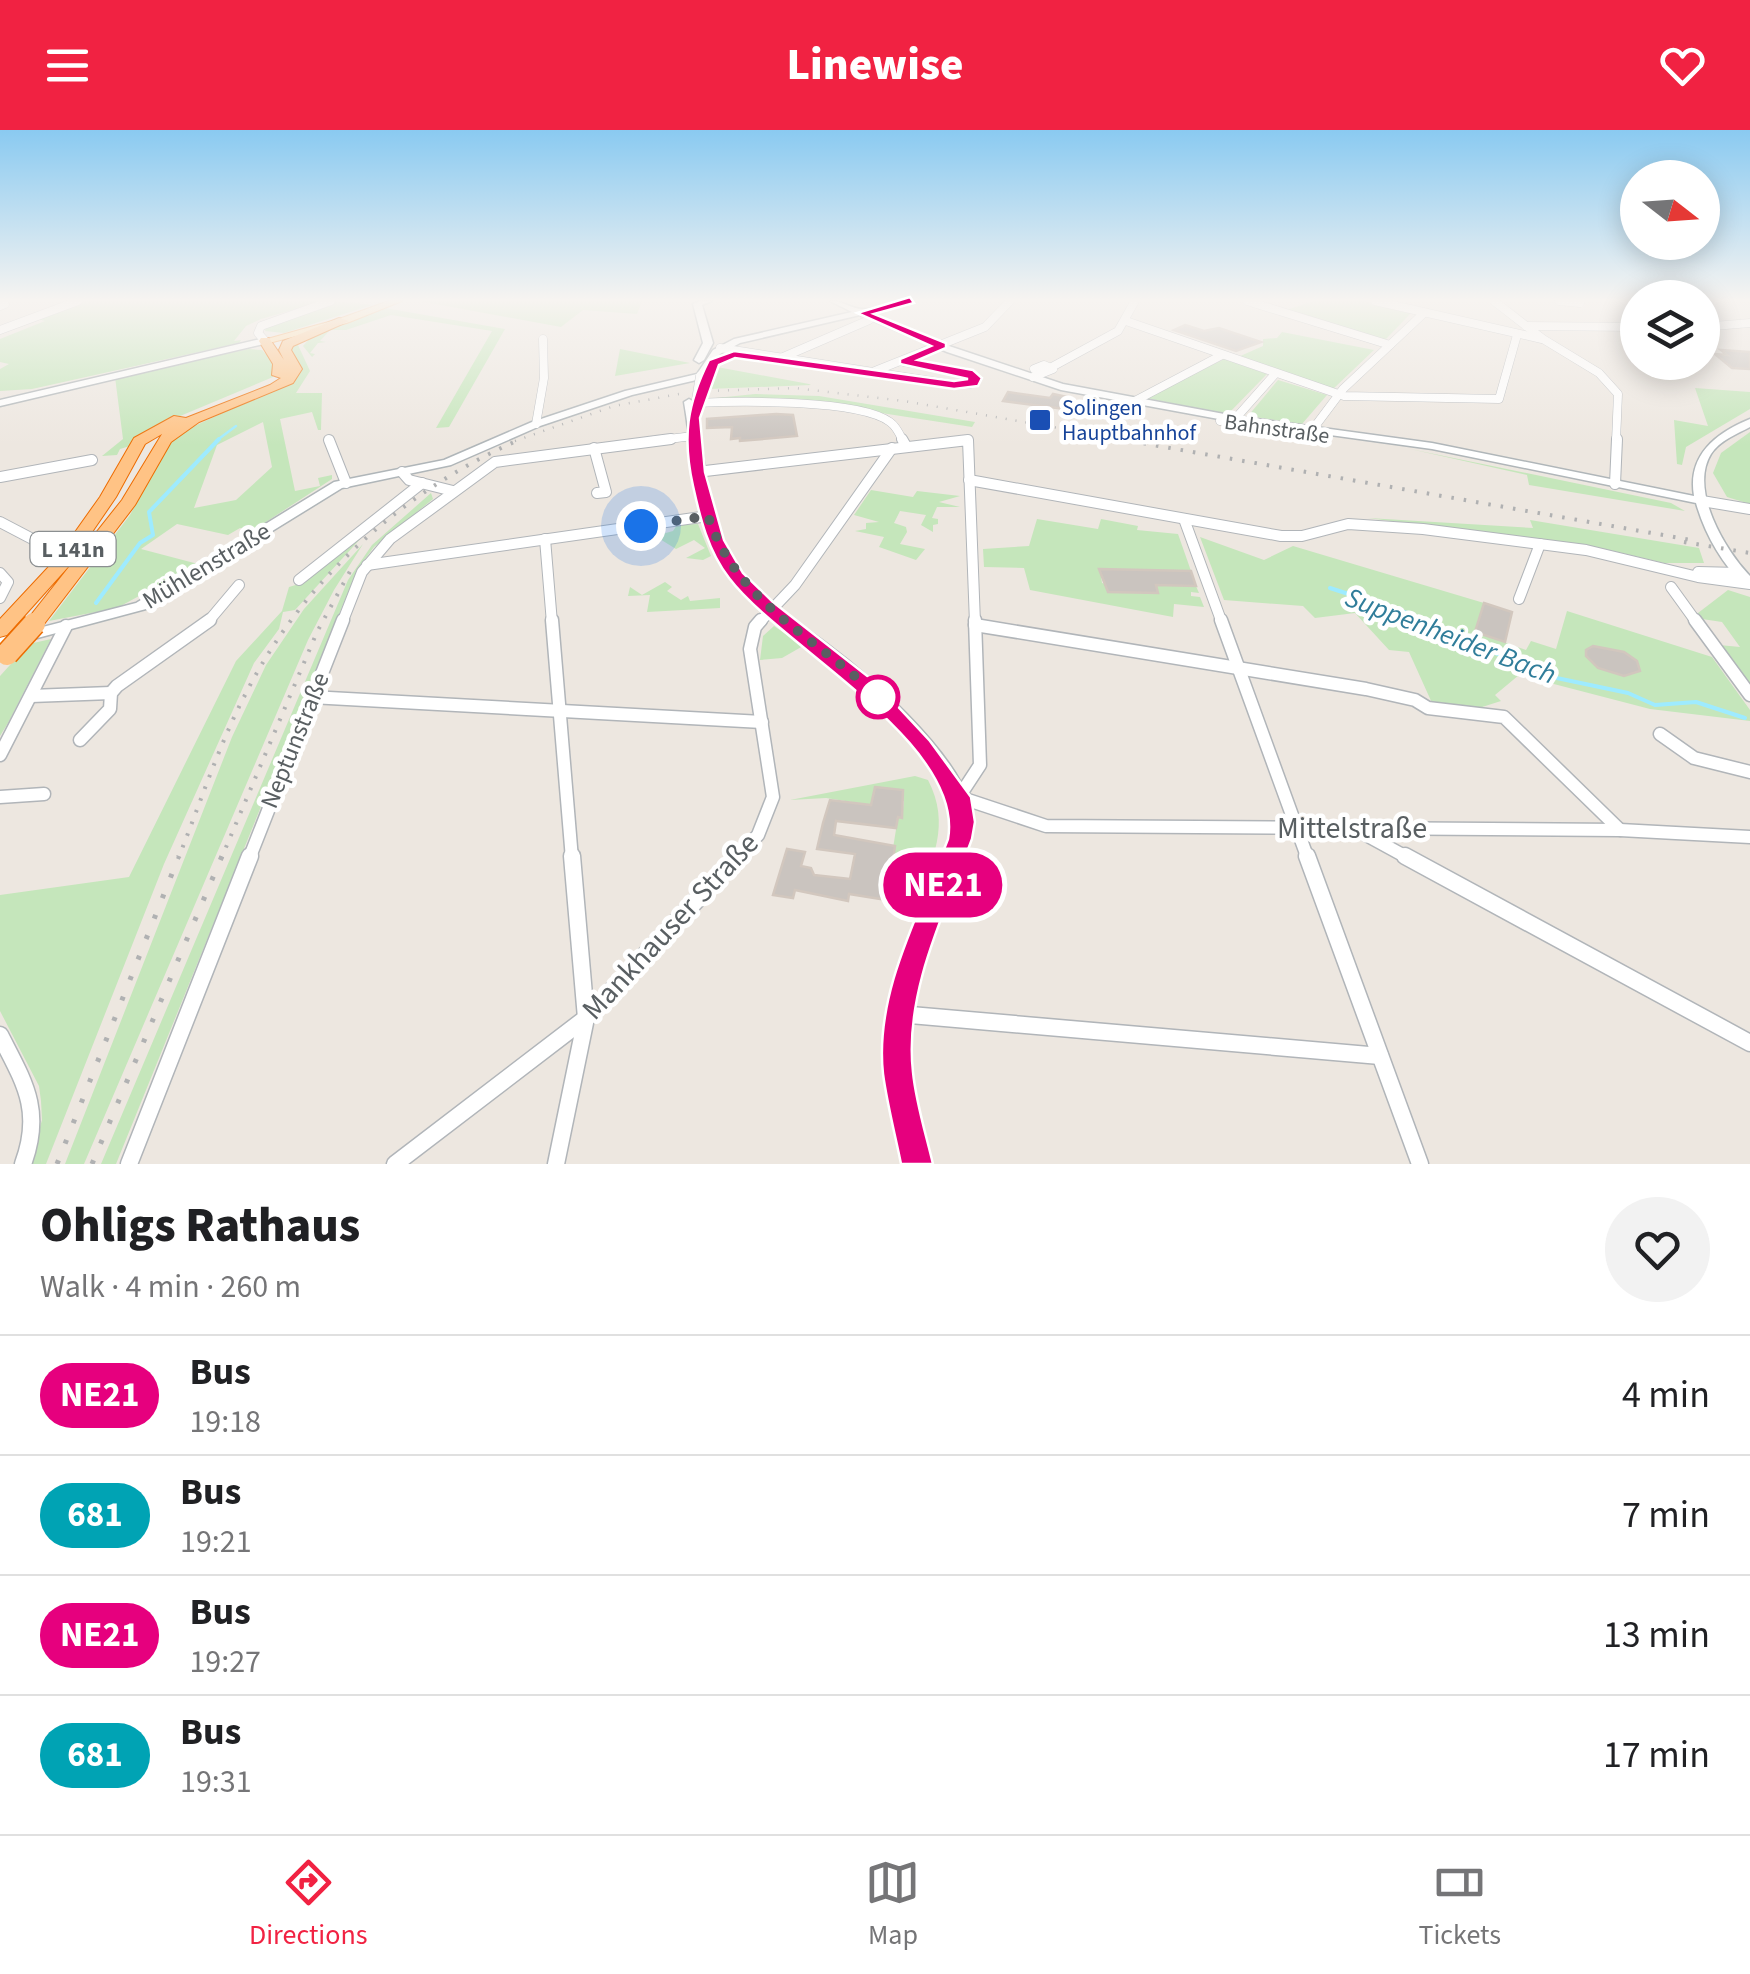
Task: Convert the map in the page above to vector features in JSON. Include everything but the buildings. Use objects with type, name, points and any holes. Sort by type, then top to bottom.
[{"type":"highway","name":"L 141n","points":[[0,630],[62,564],[108,498],[130,455],[155,429],[272,381],[281,368],[270,349]]},
{"type":"highway","points":[[277,349],[289,358]]},
{"type":"highway","points":[[287,349],[289,358]]},
{"type":"highway","name":"L 141n","points":[[2,653],[34,624],[129,502],[169,435],[194,419],[284,383],[294,370],[289,358]]},
{"type":"street","points":[[1,400],[228,349]]},
{"type":"street","points":[[536,424],[544,378],[544,349]]},
{"type":"street","points":[[694,402],[688,380],[706,349]]},
{"type":"street","points":[[719,349],[701,376],[692,418],[697,472],[716,540],[736,576],[774,611],[839,660],[874,694],[922,747],[959,797],[963,822],[960,839],[912,966],[899,1014],[898,1071],[917,1164]]},
{"type":"street","points":[[728,349],[959,386],[976,379],[965,372],[904,362]]},
{"type":"street","points":[[781,358],[799,349]]},
{"type":"street","points":[[862,372],[880,370],[934,349]]},
{"type":"street","points":[[950,349],[1016,378],[1090,394]]},
{"type":"street","points":[[951,349],[1004,368],[1036,370],[1090,394]]},
{"type":"street","points":[[1036,370],[1092,349]]},
{"type":"street","points":[[1207,349],[1338,395],[1497,400],[1513,349]]},
{"type":"street","points":[[1310,431],[1338,395],[1386,349]]},
{"type":"street","points":[[1560,349],[1599,372],[1618,395],[1615,484]]},
{"type":"street","points":[[1131,402],[1222,355]]},
{"type":"street","points":[[1036,370],[1062,385]]},
{"type":"street","points":[[1220,420],[1235,419],[1274,374]]},
{"type":"street","name":"Mühlenstraße","points":[[2,653],[66,626],[115,616],[148,602],[318,494],[346,483],[447,463],[536,424],[701,376]]},
{"type":"street","name":"Bahnstraße","points":[[1090,394],[1220,420],[1310,431]]},
{"type":"street","points":[[694,402],[809,406],[871,414],[891,422],[906,446]]},
{"type":"street","name":"Bahnstraße","points":[[1131,402],[1465,454],[1750,509]]},
{"type":"street","points":[[1746,580],[1724,552],[1702,500],[1700,468],[1706,454],[1723,438],[1750,422]]},
{"type":"street","name":"Neptunstraße","points":[[128,1164],[366,564],[390,539],[453,490],[499,461],[693,436]]},
{"type":"street","points":[[329,440],[346,483]]},
{"type":"street","points":[[697,472],[968,440],[980,765],[959,797]]},
{"type":"street","points":[[594,448],[606,492],[598,493]]},
{"type":"street","name":"Mankhauser Straße","points":[[395,1164],[586,1018],[758,835],[774,797],[751,638],[755,627],[774,611],[892,448]]},
{"type":"street","points":[[0,477],[92,460]]},
{"type":"street","points":[[402,472],[406,478],[453,490]]},
{"type":"street","points":[[969,480],[1290,536],[1358,524],[1586,550],[1674,572],[1746,580]]},
{"type":"street","points":[[298,580],[422,483]]},
{"type":"street","points":[[366,564],[708,516]]},
{"type":"street","points":[[1184,519],[1420,1164]]},
{"type":"street","points":[[0,522],[42,544]]},
{"type":"street","points":[[545,539],[586,1018],[556,1164]]},
{"type":"street","points":[[1519,599],[1540,544]]},
{"type":"street","points":[[0,572],[8,582],[0,598]]},
{"type":"street","points":[[31,696],[111,693],[203,630],[239,586]]},
{"type":"street","points":[[1671,587],[1750,695]]},
{"type":"street","points":[[975,624],[1366,689],[1416,700],[1428,708],[1507,719],[1620,830]]},
{"type":"street","points":[[0,756],[66,626]]},
{"type":"street","points":[[80,740],[110,708],[111,693]]},
{"type":"street","points":[[311,697],[762,722]]},
{"type":"street","points":[[1660,734],[1694,758],[1750,772]]},
{"type":"street","points":[[0,796],[44,794]]},
{"type":"street","name":"Mittelstraße","points":[[959,797],[1046,826],[1620,830],[1750,837]]},
{"type":"street","points":[[1354,828],[1750,1042]]},
{"type":"street","points":[[899,1014],[1380,1056]]},
{"type":"street","points":[[0,1036],[35,1106],[32,1146],[24,1164]]},
{"type":"green space","points":[[0,349],[211,349],[32,389],[0,391],[0,369],[9,364],[0,362]]},
{"type":"green space","points":[[248,349],[262,350],[274,362],[273,377],[161,424],[120,449],[117,455],[102,456],[123,439],[115,377]]},
{"type":"green space","points":[[289,349],[300,349],[310,371],[296,393],[322,393],[321,430],[312,412],[280,419],[295,491],[320,486],[318,478],[332,475],[332,479],[252,531],[240,528],[228,535],[177,524],[141,549],[198,564],[117,608],[49,621],[130,515],[173,436],[291,381],[300,365]],"holes":[[[263,422],[272,467],[236,500],[194,508],[217,445]]]},
{"type":"green space","points":[[481,349],[493,349],[449,427],[436,428]]},
{"type":"green space","points":[[620,349],[690,363],[615,376]]},
{"type":"green space","points":[[1256,349],[1374,350],[1332,390],[1238,357]]},
{"type":"green space","points":[[1224,359],[1267,374],[1228,414],[1145,398]]},
{"type":"green space","points":[[717,367],[809,384],[811,385],[708,389]]},
{"type":"green space","points":[[1278,380],[1327,395],[1302,424],[1248,416]]},
{"type":"green space","points":[[1695,388],[1750,392],[1750,409],[1686,447],[1682,465],[1677,464],[1674,420],[1708,426]]},
{"type":"green space","points":[[755,394],[819,396],[975,422],[972,427],[836,406],[706,399]]},
{"type":"green space","points":[[1750,432],[1750,504],[1727,497],[1713,473],[1721,453]]},
{"type":"green space","points":[[1410,449],[1671,503],[1685,511],[1529,485],[1527,475]]},
{"type":"green space","points":[[871,490],[913,497],[917,491],[960,496],[939,502],[960,507],[937,507],[932,518],[938,519],[938,524],[933,525],[933,532],[921,525],[926,515],[900,511],[894,523],[906,527],[907,532],[900,544],[925,549],[916,560],[879,547],[884,537],[855,531],[866,529],[866,523],[879,522],[854,515]]},
{"type":"green space","points":[[431,493],[433,499],[374,547],[357,570],[116,1164],[101,1164],[348,580],[372,545]]},
{"type":"green space","points":[[1368,518],[1533,528],[1530,520],[1699,548],[1704,563],[1664,563],[1605,549]]},
{"type":"green space","points":[[1037,519],[1098,529],[1101,519],[1138,526],[1137,530],[1178,534],[1191,571],[1100,569],[1102,583],[1109,592],[1157,593],[1156,585],[1196,586],[1199,593],[1191,592],[1191,596],[1200,597],[1204,607],[1174,604],[1173,617],[1030,590],[1024,568],[984,567],[983,549],[1029,546]]},
{"type":"green space","points":[[698,524],[711,556],[703,560],[686,558],[705,548],[694,540],[676,549],[655,536],[673,531],[677,525]]},
{"type":"green space","points":[[363,536],[295,610],[283,612],[279,629],[254,663],[164,864],[46,1164],[29,1164],[42,1120],[41,1101],[39,1086],[0,1011],[0,895],[129,877],[236,661],[282,611],[289,587],[299,584]]},
{"type":"green space","points":[[1200,537],[1264,560],[1293,546],[1484,603],[1475,632],[1526,650],[1531,641],[1556,649],[1567,611],[1712,657],[1750,710],[1750,721],[1650,709],[1519,675],[1495,695],[1501,701],[1479,708],[1432,703],[1409,652],[1389,650],[1355,613],[1315,618],[1303,606],[1224,600]]},
{"type":"green space","points":[[363,544],[308,640],[84,1164],[65,1164],[232,737],[266,665],[304,609]]},
{"type":"green space","points":[[665,582],[672,587],[667,591],[681,600],[688,596],[690,601],[720,598],[720,608],[647,612],[650,595],[628,596],[630,587],[642,595]]},
{"type":"green space","points":[[1728,590],[1750,597],[1750,689],[1719,645],[1740,647],[1722,622],[1702,619],[1698,613]]},
{"type":"green space","points":[[774,626],[803,646],[782,658],[760,660],[763,636]]},
{"type":"green space","points":[[51,639],[0,736],[0,676],[29,644]]},
{"type":"green space","points":[[915,776],[928,780],[935,796],[939,827],[933,857],[915,904],[887,900],[889,877],[894,877],[895,868],[890,867],[898,817],[902,817],[904,801],[871,805],[826,798],[790,800]]},
{"type":"waterway","points":[[216,441],[236,426]]},
{"type":"waterway","points":[[96,603],[140,543],[153,535],[149,512],[219,439]]},
{"type":"waterway","name":"Suppenheider Bach","points":[[1330,588],[1410,614],[1449,639],[1527,663],[1552,677],[1628,693],[1655,705],[1696,702],[1745,718]]},
{"type":"railway","points":[[708,391],[795,388],[904,401],[1133,441]]},
{"type":"railway","points":[[515,441],[614,406],[679,394]]},
{"type":"railway","points":[[178,859],[235,715],[296,614],[327,577],[397,512],[436,484],[521,439]]},
{"type":"railway","points":[[1119,439],[1697,541]]},
{"type":"railway","points":[[1684,542],[1750,553]]},
{"type":"railway","points":[[221,859],[317,632],[354,564]]},
{"type":"railway","points":[[57,1164],[179,856]]},
{"type":"railway","points":[[92,1164],[222,856]]},
{"type":"bus line","name":"NE21","points":[[917,1164],[898,1071],[899,1014],[912,966],[960,839],[963,822],[959,797],[900,720],[868,687],[767,606],[736,576],[716,540],[701,491],[692,418],[714,363],[734,354],[954,385],[974,383],[976,378],[968,372],[904,362],[934,349]]},
{"type":"place","name":"Solingen Hauptbahnhof","points":[[1040,420]]},
{"type":"route","points":[[641,526],[708,516],[728,563],[746,587],[839,660],[878,697]]}]
